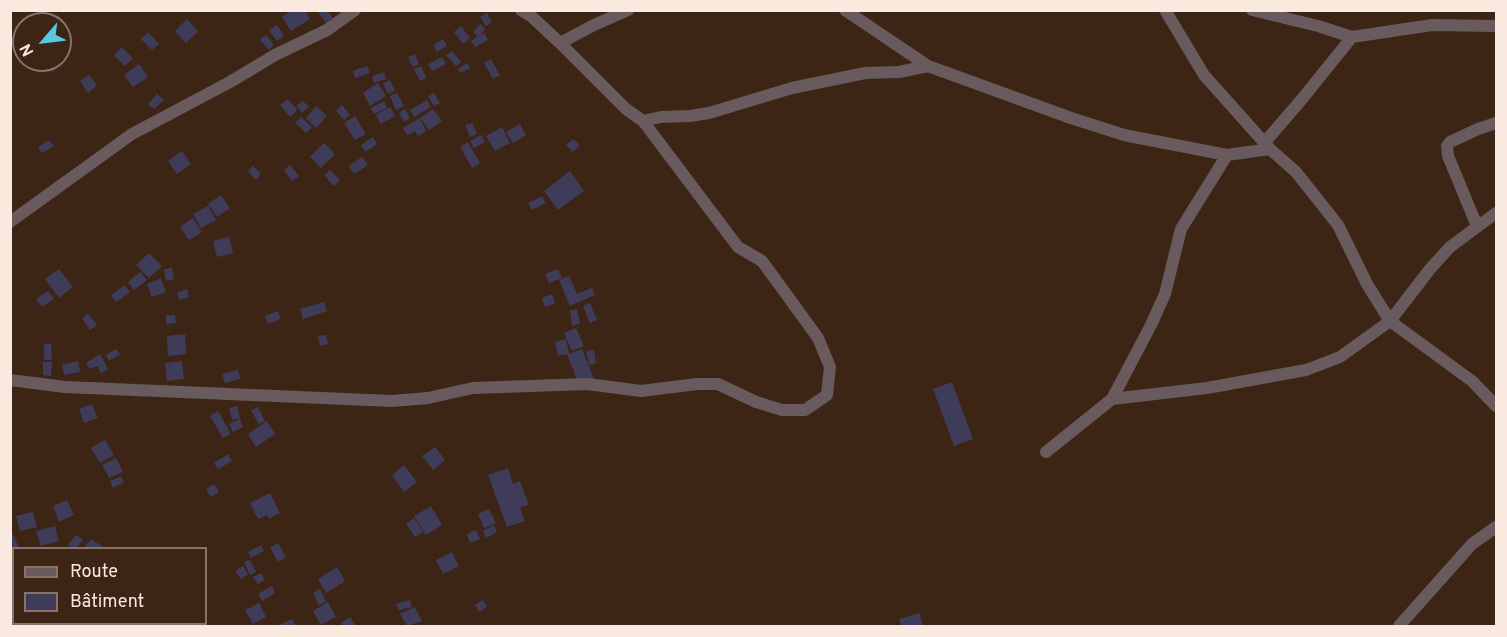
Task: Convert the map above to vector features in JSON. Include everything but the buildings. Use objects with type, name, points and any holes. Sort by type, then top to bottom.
[{"type":"street","points":[[10,222],[132,134],[230,82],[275,55],[327,30],[355,10]]},
{"type":"street","points":[[10,380],[65,387],[392,401],[428,398],[473,388],[587,384],[641,391],[718,384],[756,402],[782,410],[805,410],[826,395],[830,367],[818,338],[762,261],[738,247],[732,240],[643,121],[626,109],[560,43],[531,16],[521,10]]},
{"type":"street","points":[[560,43],[628,10]]},
{"type":"street","points":[[845,10],[928,66],[1124,135],[1227,155],[1268,145],[1352,37]]},
{"type":"street","points":[[1165,10],[1204,75],[1296,172],[1338,225],[1367,284],[1390,321],[1472,381],[1497,406]]},
{"type":"street","points":[[1252,10],[1352,37],[1432,25],[1497,26]]},
{"type":"street","points":[[643,121],[709,113],[792,88],[865,73],[899,72],[928,66]]},
{"type":"street","points":[[1477,226],[1448,156],[1447,146],[1450,142],[1478,129],[1497,123]]},
{"type":"street","points":[[1046,452],[1112,399],[1165,294],[1181,230],[1227,155]]},
{"type":"street","points":[[1112,399],[1207,388],[1306,370],[1340,357],[1390,321],[1450,247],[1497,213]]},
{"type":"street","points":[[1399,627],[1472,544],[1497,527]]}]
